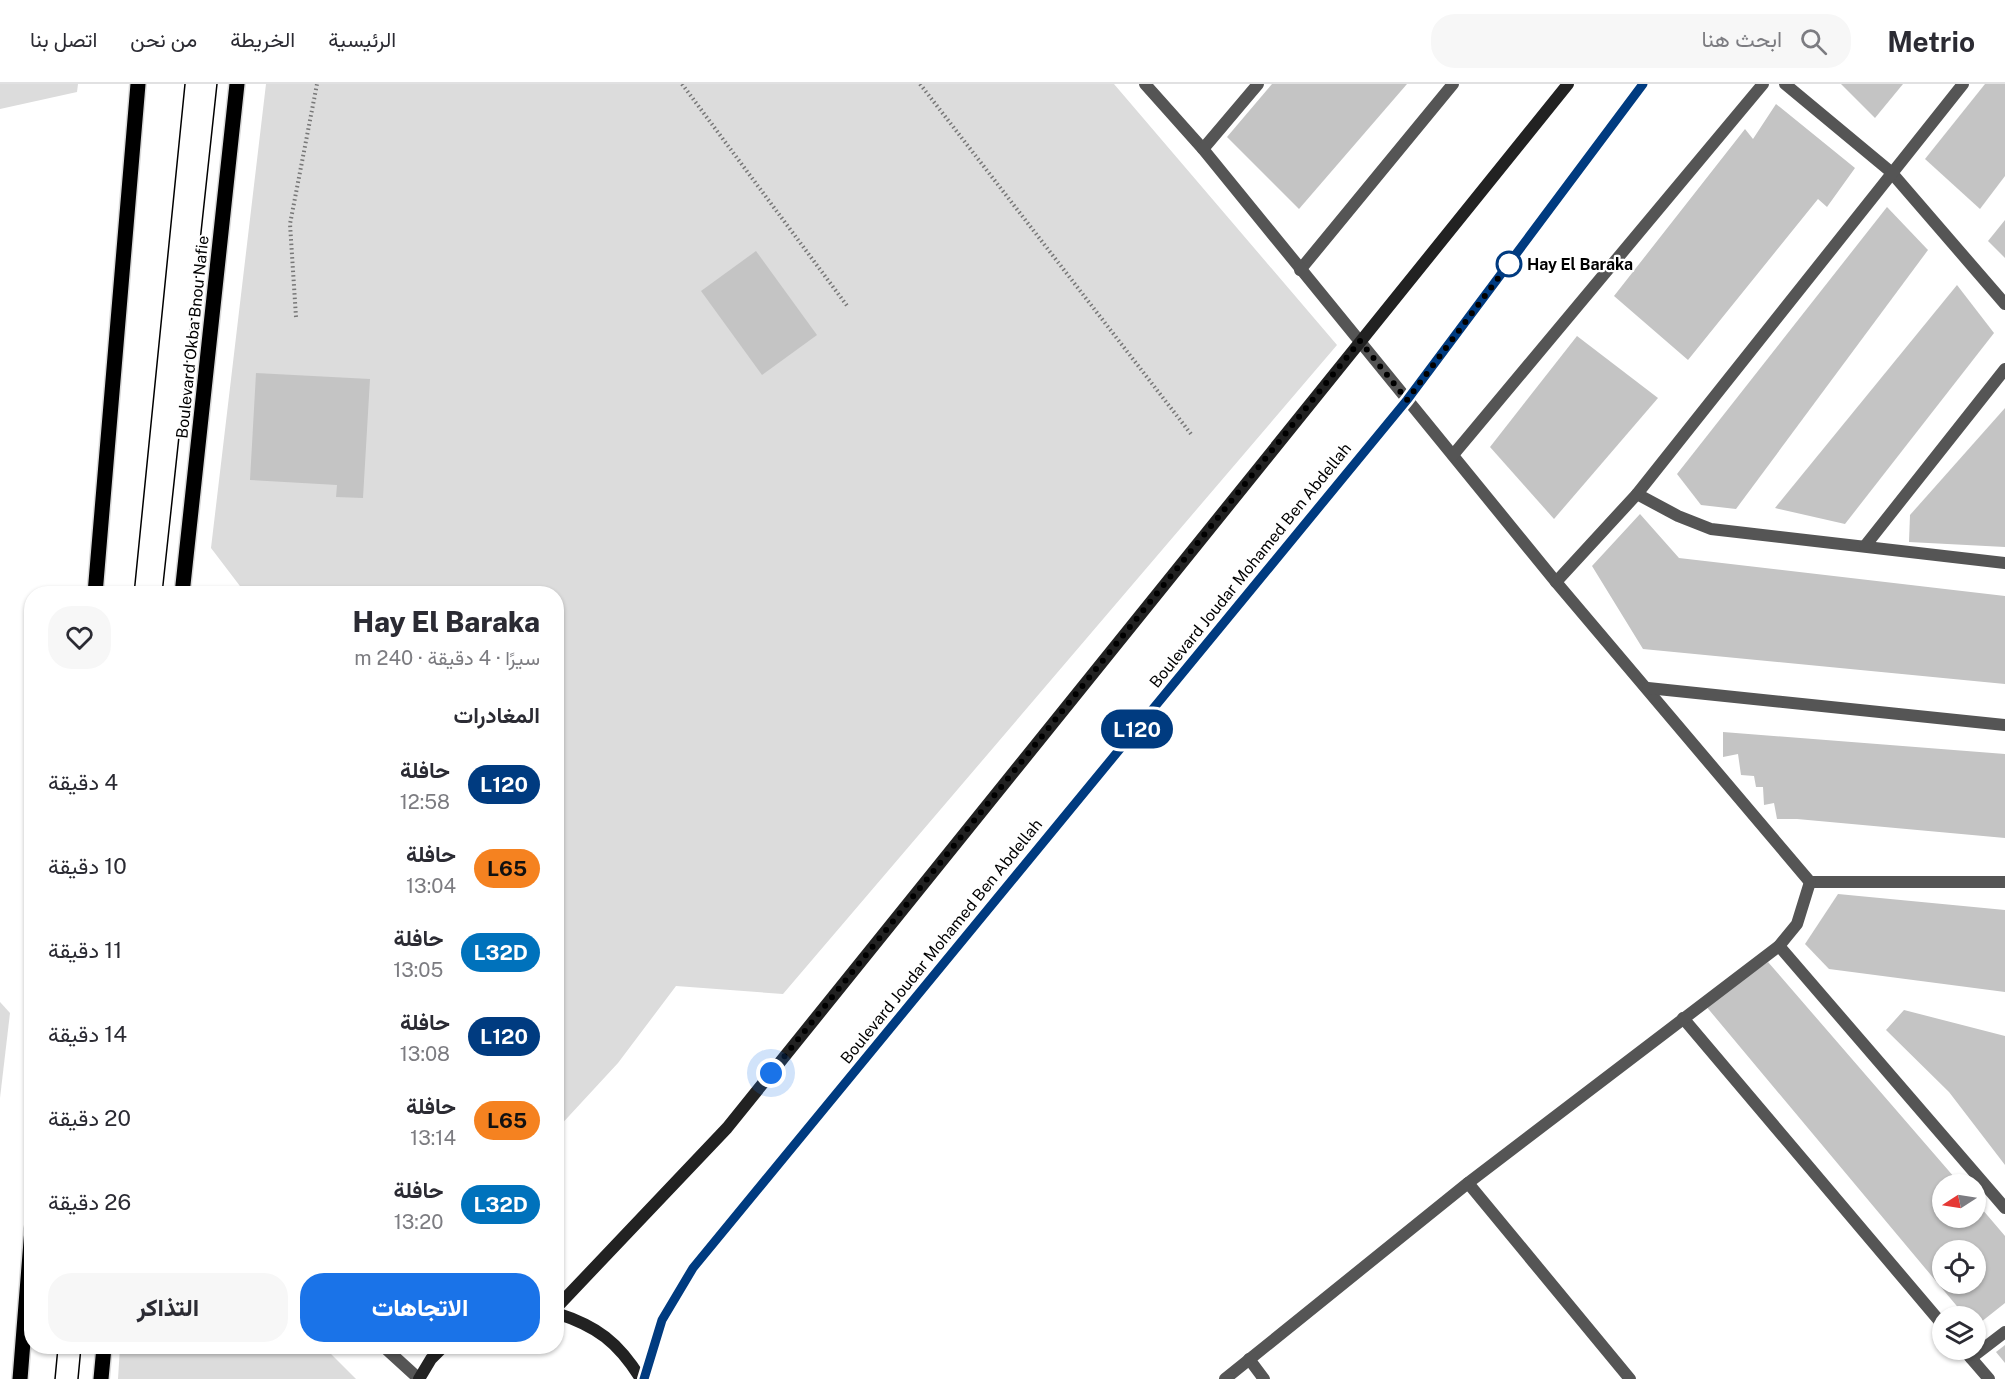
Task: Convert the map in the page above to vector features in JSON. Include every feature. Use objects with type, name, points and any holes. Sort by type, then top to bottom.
[{"type":"main road","points":[[95,586],[138,84]]},
{"type":"main road","name":"Boulevard Okba Bnou Nafie","points":[[183,586],[237,84]]},
{"type":"main road","points":[[564,1300],[727,1128],[1568,84]]},
{"type":"main road","name":"Boulevard Joudar Mohamed Ben Abdellah","points":[[642,1379],[662,1320],[693,1268],[1407,400],[1644,84]]},
{"type":"main road","points":[[564,1315],[580,1320],[606,1336],[627,1357],[642,1379]]},
{"type":"main road","points":[[20,1379],[24,1329]]},
{"type":"main road","points":[[101,1379],[103,1354]]},
{"type":"main road","points":[[419,1379],[436,1354]]},
{"type":"street","points":[[1145,84],[1203,149],[1556,582],[1810,882]]},
{"type":"street","points":[[1203,149],[1258,84]]},
{"type":"street","points":[[1300,270],[1453,84]]},
{"type":"street","points":[[1453,455],[1763,84]]},
{"type":"street","points":[[1785,84],[1891,172],[2005,304]]},
{"type":"street","points":[[1556,582],[1637,494],[1962,84]]},
{"type":"street","points":[[1865,546],[2005,369]]},
{"type":"street","points":[[1637,494],[1678,516],[1711,529],[2005,563]]},
{"type":"street","points":[[1648,688],[2005,725]]},
{"type":"street","points":[[1810,882],[2005,882]]},
{"type":"street","points":[[1225,1379],[1468,1183],[1779,946],[1797,924],[1810,882]]},
{"type":"street","points":[[1779,946],[2005,1208]]},
{"type":"street","points":[[1683,1018],[1932,1312]]},
{"type":"street","points":[[1468,1183],[1630,1379]]},
{"type":"street","points":[[1986,1343],[2005,1332]]},
{"type":"street","points":[[392,1354],[419,1379]]},
{"type":"street","points":[[1249,1359],[1264,1379]]},
{"type":"street","points":[[1972,1360],[1989,1379]]},
{"type":"path","points":[[296,317],[290,224],[317,84]]},
{"type":"path","points":[[682,84],[848,307]]},
{"type":"path","points":[[920,84],[1191,434]]},
{"type":"shaded area","points":[[0,84],[78,84],[77,92],[0,109]]},
{"type":"shaded area","points":[[266,84],[1114,84],[1337,345],[783,994],[676,986],[618,1063],[564,1121],[564,586],[240,586],[211,548]]},
{"type":"shaded area","points":[[0,1002],[10,1013],[0,1098]]},
{"type":"shaded area","points":[[120,1354],[331,1354],[356,1379],[118,1379]]},
{"type":"building","points":[[1272,84],[1407,84],[1299,209],[1227,137]]},
{"type":"building","points":[[1841,84],[1903,84],[1875,118]]},
{"type":"building","points":[[1985,84],[2005,84],[2005,176],[1980,209],[1925,159]]},
{"type":"building","points":[[1776,104],[1855,168],[1827,207],[1818,199],[1688,360],[1614,296],[1745,129],[1753,139]]},
{"type":"building","points":[[1887,207],[1928,250],[1736,509],[1701,505],[1677,474]]},
{"type":"building","points":[[2005,220],[2005,258],[1988,241]]},
{"type":"building","points":[[756,251],[817,335],[762,375],[701,291]]},
{"type":"building","points":[[1957,285],[1994,333],[1845,524],[1775,508]]},
{"type":"building","points":[[1577,336],[1658,398],[1554,519],[1490,447]]},
{"type":"building","points":[[256,373],[370,379],[363,498],[336,497],[337,485],[250,480]]},
{"type":"building","points":[[2005,408],[2005,547],[1909,542],[1910,515]]},
{"type":"building","points":[[1640,514],[1679,558],[2005,596],[2005,684],[1643,649],[1592,566]]},
{"type":"building","points":[[1723,732],[2005,754],[2005,838],[1777,819],[1774,803],[1764,805],[1763,787],[1756,787],[1754,776],[1741,775],[1738,754],[1723,757]]},
{"type":"building","points":[[1838,894],[2005,910],[2005,992],[1829,969],[1805,944]]},
{"type":"building","points":[[1768,962],[1951,1174],[1932,1174],[1932,1228],[1986,1228],[1986,1214],[2005,1236],[2005,1303],[1986,1318],[1986,1306],[1957,1306],[1947,1294],[1986,1294],[1986,1240],[1932,1240],[1932,1276],[1705,1005]]},
{"type":"building","points":[[1904,1010],[2005,1036],[2005,1165],[1949,1092],[1886,1030]]},
{"type":"building","points":[[2005,1345],[2005,1363],[1996,1352]]},
{"type":"tram line","points":[[135,586],[185,84]]},
{"type":"tram line","points":[[163,586],[217,84]]},
{"type":"tram line","points":[[55,1379],[57,1354]]},
{"type":"tram line","points":[[78,1379],[80,1354]]},
{"type":"bus line","name":"L120","points":[[644,1379],[662,1320],[693,1268],[1407,400],[1643,84]]},
{"type":"place","name":"Hay El Baraka","points":[[1509,264]]},
{"type":"route","points":[[771,1073],[1360,341],[1407,400],[1514,257],[1509,264]]}]
